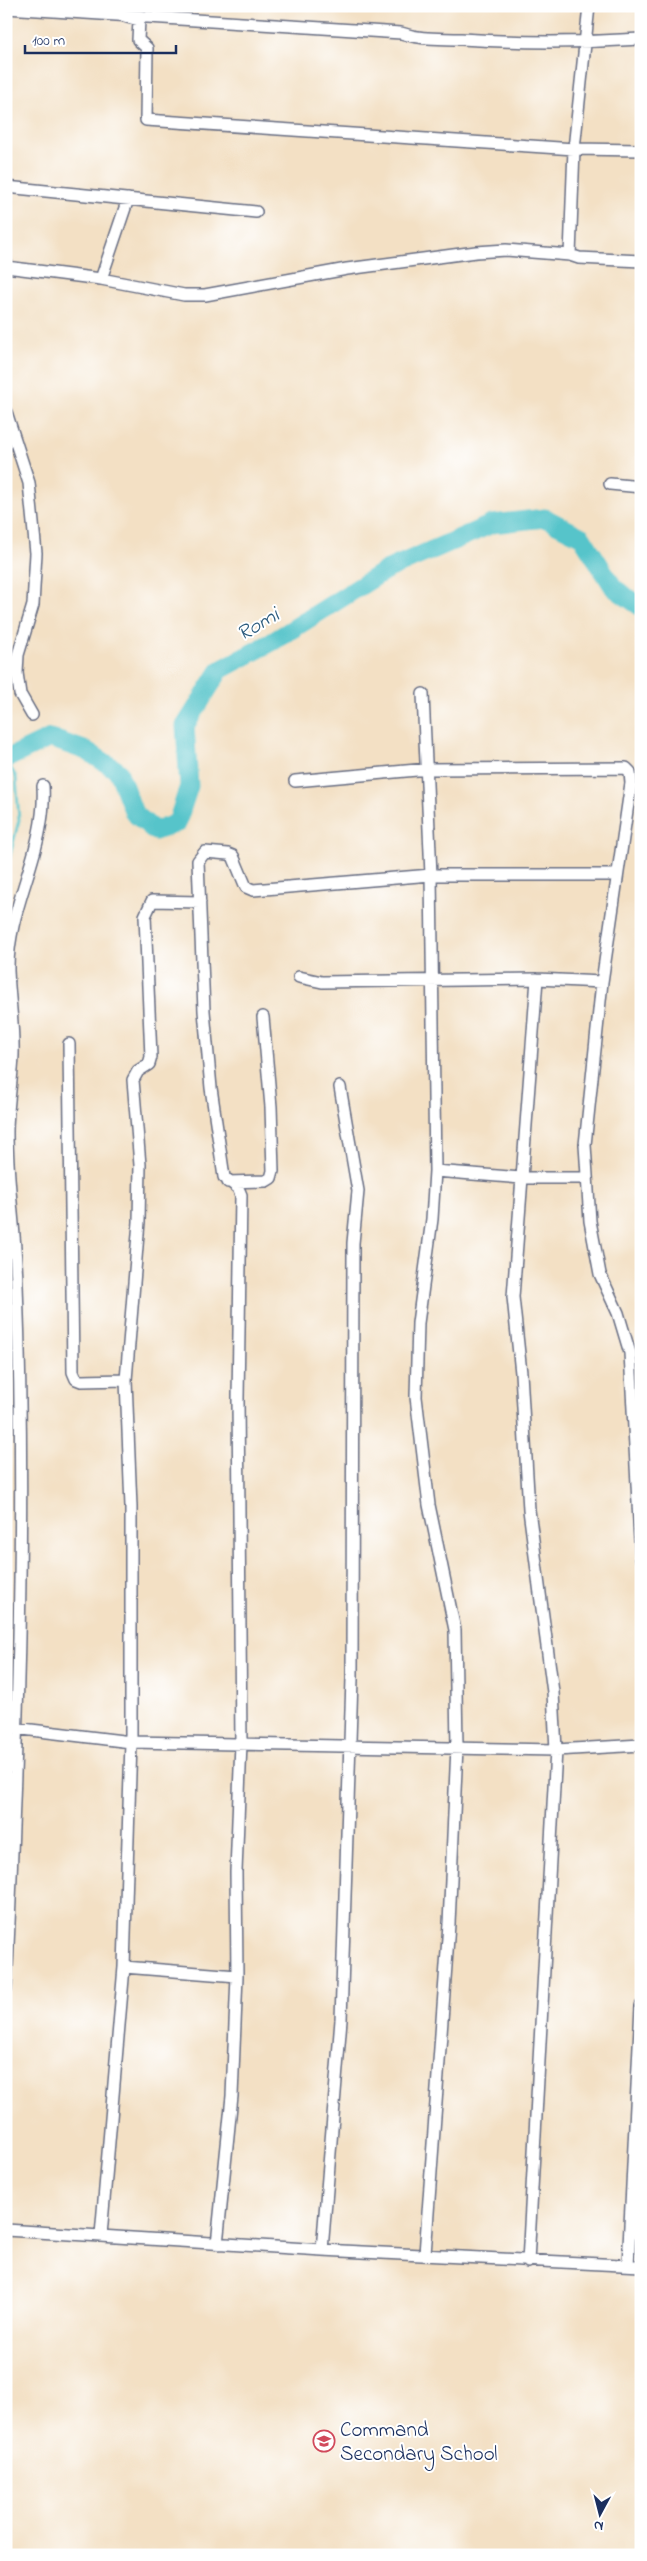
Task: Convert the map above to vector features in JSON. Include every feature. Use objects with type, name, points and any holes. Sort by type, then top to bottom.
[{"type":"street","points":[[570,255],[574,149],[589,6]]},
{"type":"street","points":[[6,8],[118,10],[260,25],[401,33],[418,39],[585,43],[641,39]]},
{"type":"street","points":[[118,10],[139,20],[138,40],[147,48],[146,120],[574,149],[641,150]]},
{"type":"street","points":[[6,186],[256,212]]},
{"type":"street","points":[[101,279],[128,199]]},
{"type":"street","points":[[6,267],[101,279],[184,295],[205,295],[347,269],[476,252],[506,250],[570,255],[579,258],[641,261]]},
{"type":"street","points":[[6,412],[29,483],[36,553],[33,605],[18,655],[17,673],[20,694],[32,715]]},
{"type":"street","points":[[610,484],[641,487]]},
{"type":"street","points":[[424,694],[431,875],[435,1170],[432,1219],[418,1323],[416,1397],[429,1505],[455,1630],[458,1747],[449,1924],[425,2254]]},
{"type":"street","points":[[295,782],[428,769],[626,768],[630,772],[631,783],[616,875],[602,982],[585,1145],[590,1221],[600,1274],[618,1313],[630,1353],[641,1559]]},
{"type":"street","points":[[6,1989],[12,1728],[17,1283],[7,1181],[7,1129],[13,1051],[7,977],[12,926],[35,854],[45,808],[43,786]]},
{"type":"street","points":[[217,2244],[232,2096],[237,1976],[236,1872],[241,1743],[238,1399],[241,1195],[238,1188],[224,1177],[211,1088],[204,1012],[198,861],[205,852],[233,856],[246,887],[253,890],[431,875],[616,875]]},
{"type":"street","points":[[101,2235],[124,1968],[131,1742],[131,1507],[126,1380],[140,1165],[133,1080],[138,1071],[149,1064],[151,1057],[145,916],[152,901],[200,902]]},
{"type":"street","points":[[299,978],[322,982],[537,979],[602,982]]},
{"type":"street","points":[[528,2262],[556,1750],[553,1692],[529,1510],[521,1373],[513,1297],[537,979]]},
{"type":"street","points":[[228,1182],[266,1181],[271,1178],[273,1171],[272,1107],[263,1017]]},
{"type":"street","points":[[69,1044],[72,1372],[76,1379],[81,1381],[126,1380]]},
{"type":"street","points":[[322,2250],[341,2020],[350,1744],[353,1243],[358,1191],[340,1087]]},
{"type":"street","points":[[435,1170],[521,1178],[588,1178]]},
{"type":"street","points":[[12,1728],[131,1742],[350,1744],[408,1748],[458,1747],[556,1750],[641,1745]]},
{"type":"street","points":[[124,1968],[237,1976]]},
{"type":"street","points":[[628,2266],[641,2006]]},
{"type":"street","points":[[6,2230],[217,2244],[425,2254],[528,2262],[641,2266]]},
{"type":"waterway","name":"Romi","points":[[6,759],[50,738],[87,751],[118,771],[134,813],[155,831],[177,823],[189,786],[185,726],[220,670],[272,642],[386,570],[492,524],[545,518],[582,537],[614,588],[641,607]]},
{"type":"waterway","points":[[6,760],[16,777],[19,820],[6,871]]},
{"type":"place","name":"Command Secondary School","points":[[324,2441]]}]
